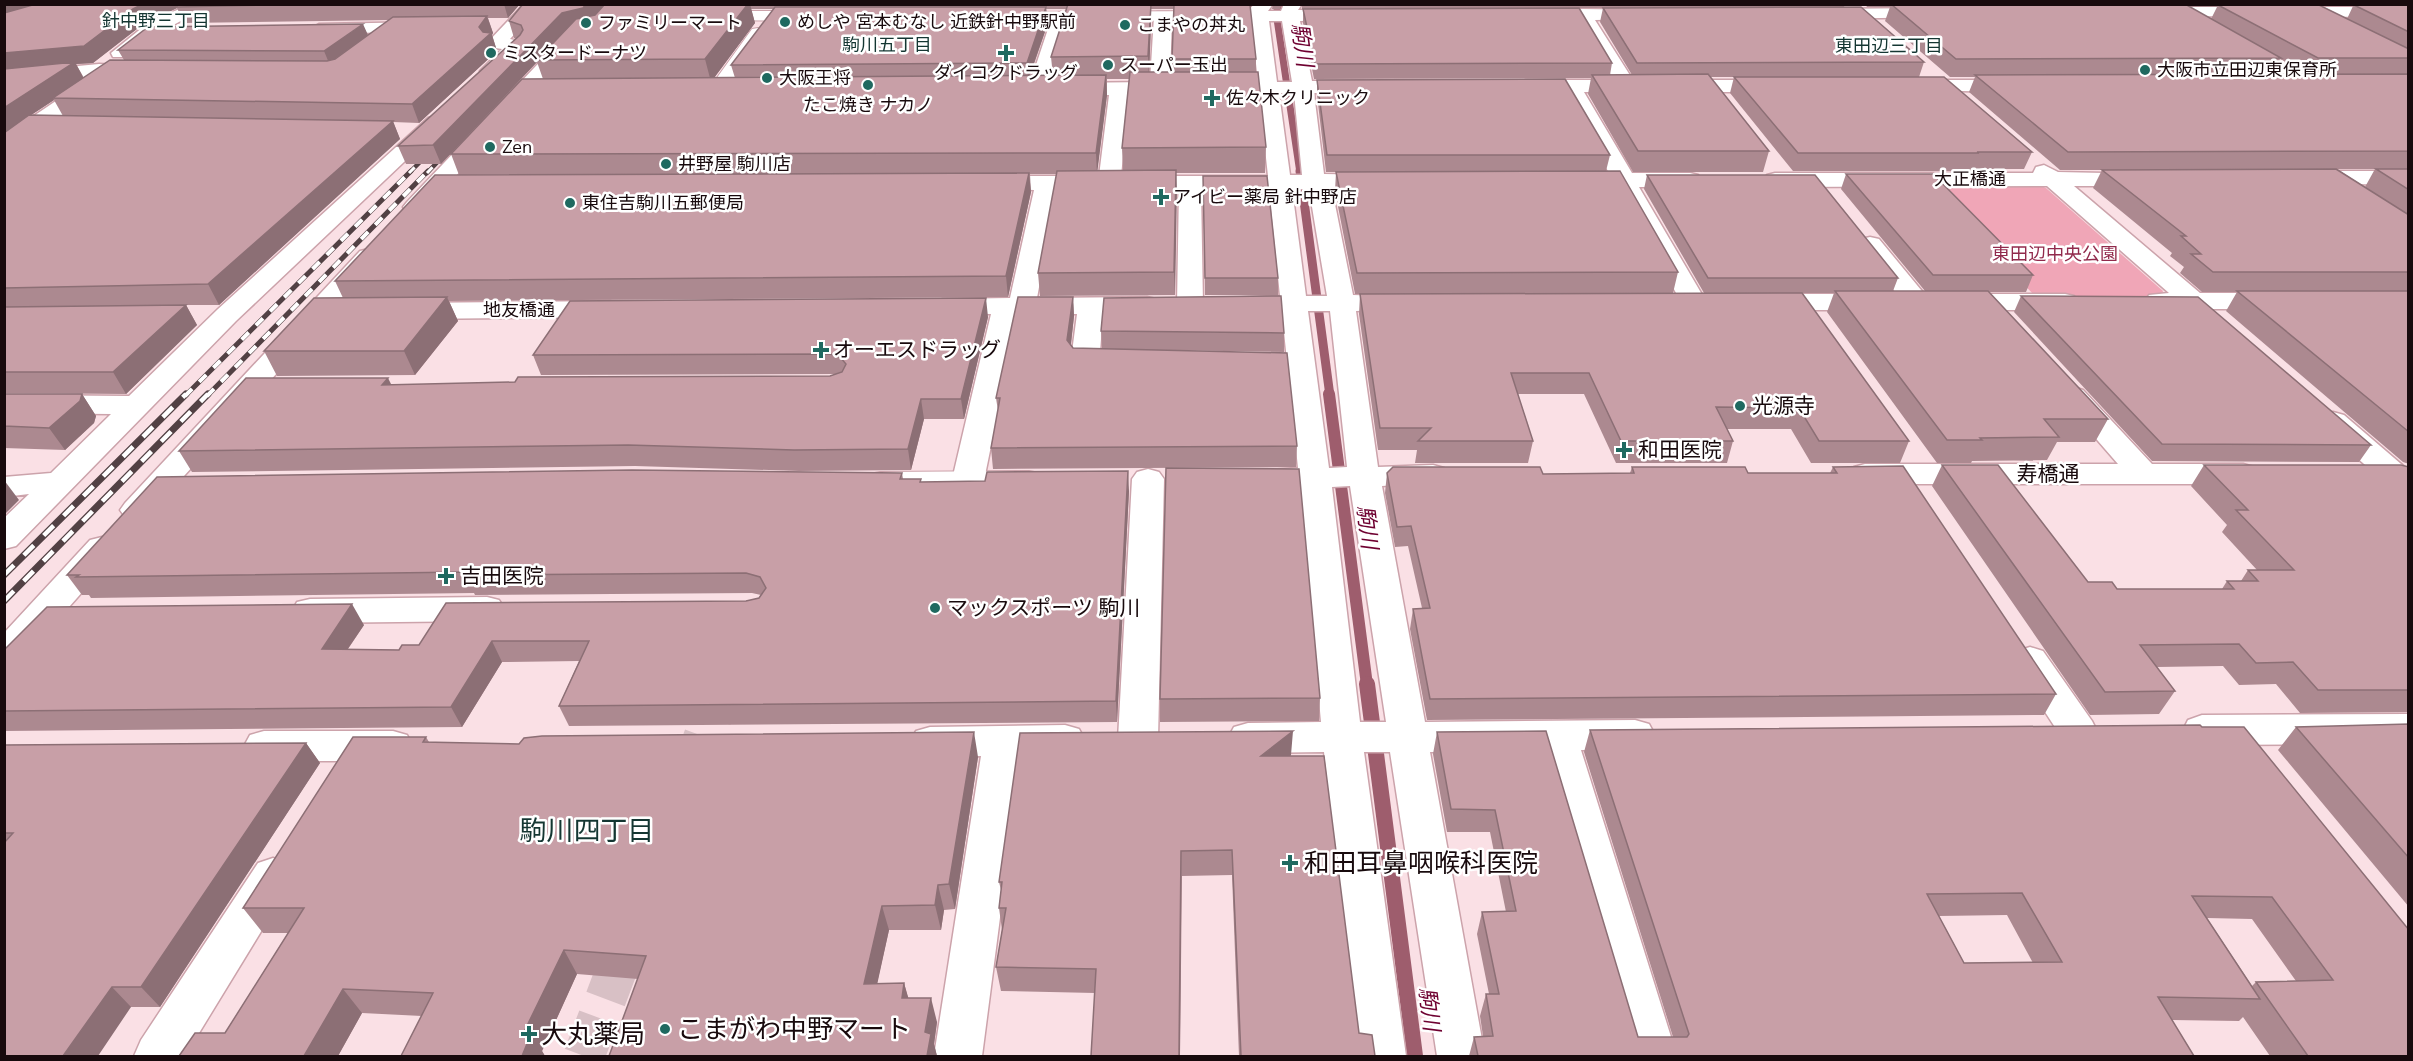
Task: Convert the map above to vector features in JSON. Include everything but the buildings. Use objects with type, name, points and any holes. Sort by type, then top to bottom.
[{"type":"street","points":[[4,146],[36,125],[105,71],[149,31],[204,4]]},
{"type":"street","points":[[8,534],[64,481],[227,315],[517,46],[496,42],[501,25],[534,4]]},
{"type":"street","points":[[1804,14],[1857,9],[1956,13]]},
{"type":"street","points":[[1857,9],[1889,37]]},
{"type":"street","points":[[4,657],[159,484],[435,185],[535,91],[575,35],[595,30],[621,12]]},
{"type":"street","points":[[991,17],[1163,16],[1277,12],[1362,15]]},
{"type":"street","points":[[1277,12],[1285,88],[1302,182],[1340,304],[1362,475],[1376,737],[1382,1056]]},
{"type":"street","points":[[2132,12],[2409,12]]},
{"type":"street","points":[[2179,12],[2306,84]]},
{"type":"street","points":[[2315,12],[2346,29]]},
{"type":"street","points":[[1583,14],[1627,86]]},
{"type":"street","points":[[1518,15],[1664,14]]},
{"type":"street","points":[[692,16],[830,16]]},
{"type":"street","points":[[718,90],[744,51],[772,16]]},
{"type":"street","points":[[1038,89],[1061,16]]},
{"type":"street","points":[[1160,89],[1163,16]]},
{"type":"street","points":[[300,29],[441,27]]},
{"type":"street","points":[[368,46],[393,28]]},
{"type":"street","points":[[149,31],[196,30]]},
{"type":"street","points":[[1916,61],[1971,109]]},
{"type":"street","points":[[4,79],[105,71],[159,72]]},
{"type":"street","points":[[2271,84],[2329,84]]},
{"type":"street","points":[[1501,86],[1792,86]]},
{"type":"street","points":[[1571,86],[1626,180],[1704,303],[2090,302]]},
{"type":"street","points":[[1710,86],[1725,105]]},
{"type":"street","points":[[1886,86],[2038,86]]},
{"type":"street","points":[[1018,89],[1385,87]]},
{"type":"street","points":[[1109,183],[1120,89]]},
{"type":"street","points":[[696,90],[742,90]]},
{"type":"street","points":[[36,125],[71,125]]},
{"type":"street","points":[[390,130],[425,131]]},
{"type":"street","points":[[2025,156],[2220,324]]},
{"type":"street","points":[[1770,161],[1785,180]]},
{"type":"street","name":"大正橋通","points":[[1751,180],[2168,178]]},
{"type":"street","points":[[2284,178],[2409,178]]},
{"type":"street","points":[[2331,178],[2370,203]]},
{"type":"street","points":[[1555,181],[1717,180]]},
{"type":"street","points":[[1818,180],[1917,302]]},
{"type":"street","points":[[1190,182],[1190,305]]},
{"type":"street","points":[[1302,182],[1296,304],[1290,363],[1376,737],[1461,1056]]},
{"type":"street","points":[[966,183],[1401,182]]},
{"type":"street","points":[[968,480],[1047,183]]},
{"type":"street","points":[[435,185],[471,185]]},
{"type":"street","points":[[2136,302],[2301,301]]},
{"type":"street","points":[[1804,302],[1825,331]]},
{"type":"street","points":[[1987,302],[2010,328]]},
{"type":"street","points":[[922,307],[1424,303]]},
{"type":"street","points":[[1091,306],[1085,360],[1142,360]]},
{"type":"street","name":"地友橋通","points":[[389,311],[638,309]]},
{"type":"street","points":[[318,312],[353,311]]},
{"type":"street","points":[[192,316],[227,315]]},
{"type":"street","points":[[2058,379],[2144,474]]},
{"type":"street","points":[[248,387],[284,387]]},
{"type":"street","points":[[4,404],[139,405]]},
{"type":"street","points":[[2316,406],[2404,478]]},
{"type":"street","name":"寿橋通","points":[[1834,474],[2275,474]]},
{"type":"street","points":[[2346,474],[2404,478]]},
{"type":"street","points":[[1232,479],[1458,475]]},
{"type":"street","points":[[1148,479],[1174,739]]},
{"type":"street","points":[[855,481],[1052,480]]},
{"type":"street","points":[[4,487],[64,481]]},
{"type":"street","points":[[159,484],[195,484]]},
{"type":"street","points":[[279,611],[516,609]]},
{"type":"street","points":[[43,613],[90,613]]},
{"type":"street","points":[[2011,632],[2095,731],[2030,731]]},
{"type":"street","points":[[2168,730],[2409,729]]},
{"type":"street","points":[[2236,730],[2266,767]]},
{"type":"street","points":[[898,742],[1675,734]]},
{"type":"street","points":[[1557,735],[1653,1056]]},
{"type":"street","points":[[958,1056],[1003,741]]},
{"type":"street","points":[[330,786],[355,746]]},
{"type":"street","points":[[227,747],[427,746]]},
{"type":"street","points":[[158,1056],[292,846]]},
{"type":"green space","name":"東田辺中央公園","points":[[2037,184],[2046,188],[2163,291],[2161,297],[2036,297],[1929,186]]},
{"type":"waterway","name":"駒川","points":[[1281,4],[1277,10],[1277,19],[1300,173]]},
{"type":"waterway","name":"駒川","points":[[1300,171],[1330,396]]},
{"type":"waterway","name":"駒川","points":[[1329,394],[1367,685]]},
{"type":"waterway","name":"駒川","points":[[1367,684],[1415,1056]]},
{"type":"tunnel","points":[[690,775],[723,686]]},
{"type":"tunnel","points":[[584,1056],[629,937]]},
{"type":"railway","points":[[411,171],[430,152]]},
{"type":"railway","points":[[427,173],[447,152]]},
{"type":"railway","points":[[185,396],[411,171]]},
{"type":"railway","points":[[207,396],[428,171]]},
{"type":"railway","points":[[4,575],[186,394]]},
{"type":"railway","points":[[4,601],[208,394]]},
{"type":"place","name":"めしや 宮本むなし 近鉄針中野駅前","points":[[785,22]]},
{"type":"place","name":"ファミリーマート","points":[[586,23]]},
{"type":"place","name":"こまやの丼丸","points":[[1125,25]]},
{"type":"place","name":"ミスタードーナツ","points":[[491,53]]},
{"type":"place","name":"ダイコクドラッグ","points":[[1006,53]]},
{"type":"place","name":"スーパー玉出","points":[[1108,65]]},
{"type":"place","name":"大阪市立田辺東保育所","points":[[2145,70]]},
{"type":"place","name":"大阪王将","points":[[767,78]]},
{"type":"place","name":"たこ焼き ナカノ","points":[[868,85]]},
{"type":"place","name":"佐々木クリニック","points":[[1212,98]]},
{"type":"place","name":"Zen","points":[[490,147]]},
{"type":"place","name":"井野屋 駒川店","points":[[666,164]]},
{"type":"place","name":"アイビー薬局 針中野店","points":[[1161,197]]},
{"type":"place","name":"東住吉駒川五郵便局","points":[[570,203]]},
{"type":"place","name":"オーエスドラッグ","points":[[821,350]]},
{"type":"place","name":"光源寺","points":[[1740,406]]},
{"type":"place","name":"和田医院","points":[[1624,450]]},
{"type":"place","name":"吉田医院","points":[[446,576]]},
{"type":"place","name":"マックスポーツ 駒川","points":[[935,608]]},
{"type":"place","name":"和田耳鼻咽喉科医院","points":[[1290,863]]},
{"type":"place","name":"こまがわ中野マート","points":[[665,1029]]},
{"type":"place","name":"大丸薬局","points":[[529,1034]]},
{"type":"district","name":"針中野三丁目","points":[[156,21]]},
{"type":"district","name":"駒川五丁目","points":[[887,45]]},
{"type":"district","name":"東田辺三丁目","points":[[1889,46]]},
{"type":"district","name":"駒川四丁目","points":[[587,831]]}]
